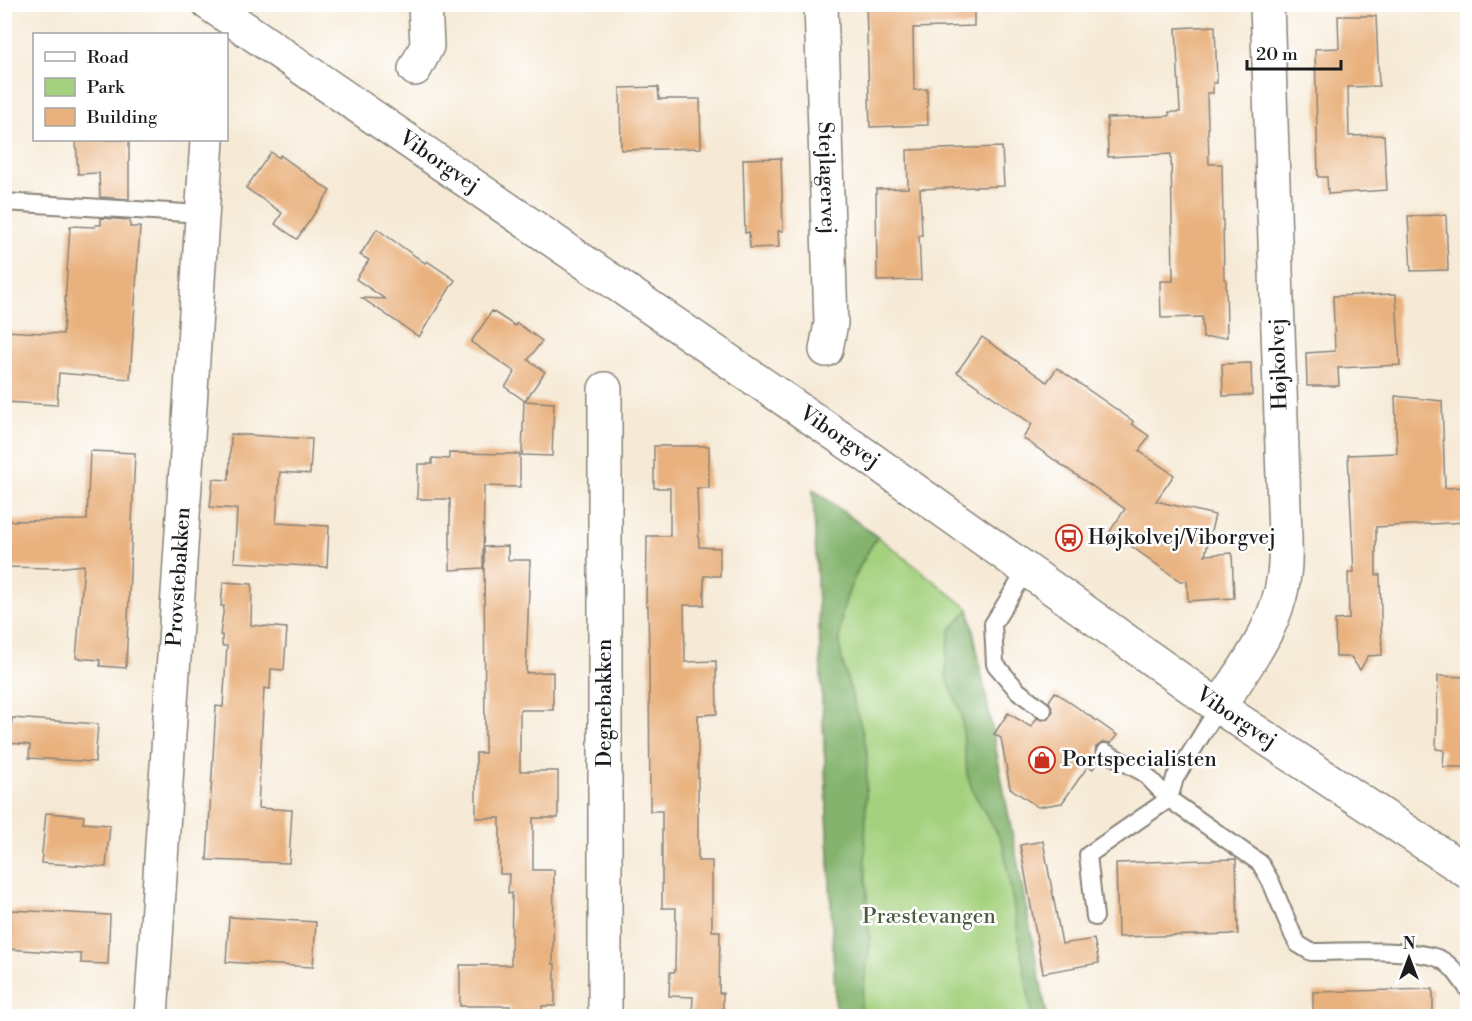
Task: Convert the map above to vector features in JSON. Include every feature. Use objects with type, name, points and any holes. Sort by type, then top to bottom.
[{"type":"street","name":"Viborgvej","points":[[209,4],[867,456],[1219,707],[1467,872]]},
{"type":"street","points":[[415,69],[428,46],[425,4]]},
{"type":"street","name":"Stejlagervej","points":[[821,4],[831,323],[826,350]]},
{"type":"street","name":"Højkolvej","points":[[1219,707],[1259,645],[1277,607],[1284,575],[1285,537],[1267,4]]},
{"type":"street","name":"Provstebakken","points":[[152,1017],[207,141]]},
{"type":"street","name":"Degnebakken","points":[[605,389],[605,1017]]},
{"type":"lane","points":[[4,202],[202,214]]},
{"type":"lane","points":[[1026,571],[993,624],[995,664],[1018,691],[1043,710]]},
{"type":"lane","points":[[1095,917],[1088,855],[1169,799],[1175,778],[1219,707]]},
{"type":"lane","points":[[1105,752],[1144,774],[1169,799],[1260,863],[1271,882],[1293,935],[1304,949],[1311,952],[1413,953],[1434,956],[1450,966],[1467,989]]},
{"type":"green space","name":"Præstevangen","points":[[813,489],[969,609],[1047,1016],[836,1016]]},
{"type":"green space","points":[[813,489],[877,537],[853,580],[840,626],[842,659],[867,753],[865,859],[870,948],[859,1016],[836,1016]]},
{"type":"green space","points":[[969,609],[1047,1016],[1032,1016],[1003,844],[973,792],[967,774],[961,712],[946,677],[950,630]]},
{"type":"building","points":[[866,4],[974,4],[974,26],[913,28],[914,90],[927,89],[928,125],[870,127]]},
{"type":"building","points":[[1338,16],[1376,16],[1379,86],[1348,87],[1349,136],[1384,135],[1387,190],[1328,194],[1327,177],[1318,177],[1315,49],[1339,48]]},
{"type":"building","points":[[1215,26],[1217,83],[1213,83],[1213,93],[1207,93],[1209,164],[1222,164],[1227,337],[1203,338],[1202,317],[1161,318],[1160,281],[1173,281],[1171,154],[1108,157],[1107,118],[1169,116],[1169,112],[1180,112],[1176,28]]},
{"type":"building","points":[[658,87],[659,99],[700,99],[701,148],[621,150],[620,88]]},
{"type":"building","points":[[76,141],[129,141],[129,199],[100,197],[99,173],[78,174]]},
{"type":"building","points":[[1002,147],[1004,186],[920,189],[921,280],[877,281],[876,189],[908,188],[907,150]]},
{"type":"building","points":[[271,152],[279,158],[280,155],[330,191],[297,239],[275,224],[282,213],[246,188]]},
{"type":"building","points":[[781,158],[783,231],[778,231],[779,247],[750,248],[749,232],[745,233],[743,159]]},
{"type":"building","points":[[1446,215],[1448,270],[1411,271],[1408,216]]},
{"type":"building","points":[[101,218],[130,220],[130,227],[140,227],[130,379],[59,373],[57,405],[4,402],[4,331],[63,334],[70,226],[95,227],[95,225],[101,225]]},
{"type":"building","points":[[377,229],[425,263],[427,261],[455,280],[419,337],[362,298],[385,299],[356,279],[369,260],[360,255]]},
{"type":"building","points":[[1396,294],[1400,365],[1338,368],[1339,386],[1307,386],[1306,353],[1335,351],[1333,296]]},
{"type":"building","points":[[492,311],[515,326],[517,323],[542,341],[528,360],[545,372],[525,401],[505,387],[515,372],[471,342]]},
{"type":"building","points":[[982,337],[1047,382],[1057,368],[1133,421],[1132,424],[1149,436],[1139,451],[1174,475],[1156,501],[1215,515],[1205,555],[1232,553],[1234,598],[1188,601],[1187,581],[1180,581],[1110,531],[1125,509],[1023,438],[1032,424],[957,372]]},
{"type":"building","points":[[1251,363],[1252,395],[1223,396],[1222,364]]},
{"type":"building","points":[[1395,396],[1442,401],[1445,488],[1467,487],[1467,522],[1376,527],[1376,575],[1380,575],[1382,655],[1368,656],[1360,670],[1351,657],[1336,657],[1335,620],[1349,619],[1348,573],[1354,573],[1348,455],[1397,453]]},
{"type":"building","points":[[524,401],[554,403],[552,456],[522,455]]},
{"type":"building","points":[[231,434],[312,439],[310,474],[280,472],[276,523],[329,526],[327,567],[234,562],[237,509],[210,507],[213,479],[229,480]]},
{"type":"building","points":[[654,446],[709,446],[709,488],[697,488],[699,547],[720,548],[720,576],[704,576],[704,605],[684,605],[685,662],[716,661],[717,714],[698,715],[698,861],[712,861],[712,931],[720,931],[719,993],[723,993],[723,1016],[692,1016],[693,997],[669,996],[670,972],[675,972],[676,908],[662,908],[662,811],[650,811],[649,656],[648,606],[646,606],[647,536],[670,536],[670,488],[654,488]]},
{"type":"building","points":[[90,451],[135,453],[126,668],[100,666],[100,660],[76,658],[84,565],[56,568],[4,567],[4,521],[87,520]]},
{"type":"building","points":[[449,453],[520,454],[520,487],[484,486],[483,568],[450,570],[450,499],[417,499],[418,464],[432,464],[432,458],[449,459]]},
{"type":"building","points":[[508,546],[508,560],[530,560],[526,673],[553,672],[553,710],[520,710],[520,771],[558,771],[558,818],[533,818],[533,870],[554,870],[555,1006],[542,1006],[542,1017],[510,1017],[510,1006],[460,1006],[460,965],[511,965],[512,893],[508,893],[509,874],[500,874],[500,818],[476,818],[476,753],[485,753],[484,547]]},
{"type":"building","points":[[223,582],[252,584],[251,625],[287,628],[284,670],[271,669],[270,689],[264,688],[258,808],[292,810],[289,863],[207,860],[216,706],[223,707],[227,646],[222,646],[222,635],[220,635],[224,606],[221,606]]},
{"type":"building","points":[[1438,676],[1467,677],[1467,767],[1443,767],[1444,750],[1436,749]]},
{"type":"building","points":[[1055,692],[1117,735],[1111,743],[1104,742],[1096,747],[1095,753],[1099,760],[1093,769],[1088,766],[1062,803],[1038,807],[1010,788],[1001,738],[994,734],[1008,713],[1031,727],[1037,718],[1048,719],[1053,711],[1049,701]]},
{"type":"building","points":[[12,718],[98,724],[95,762],[29,758],[30,745],[10,743]]},
{"type":"building","points":[[46,813],[84,816],[83,823],[110,825],[106,867],[41,863]]},
{"type":"building","points":[[1043,841],[1062,944],[1094,939],[1099,963],[1043,973],[1020,845]]},
{"type":"building","points":[[1236,859],[1238,934],[1118,937],[1116,863]]},
{"type":"building","points":[[11,910],[110,915],[108,964],[81,963],[81,954],[8,949]]},
{"type":"building","points":[[229,917],[316,922],[313,967],[226,962]]},
{"type":"building","points":[[1433,989],[1433,1017],[1313,1017],[1313,992]]},
{"type":"place","name":"Højkolvej/Viborgvej","points":[[1069,538]]},
{"type":"place","name":"Portspecialisten","points":[[1042,760]]}]
